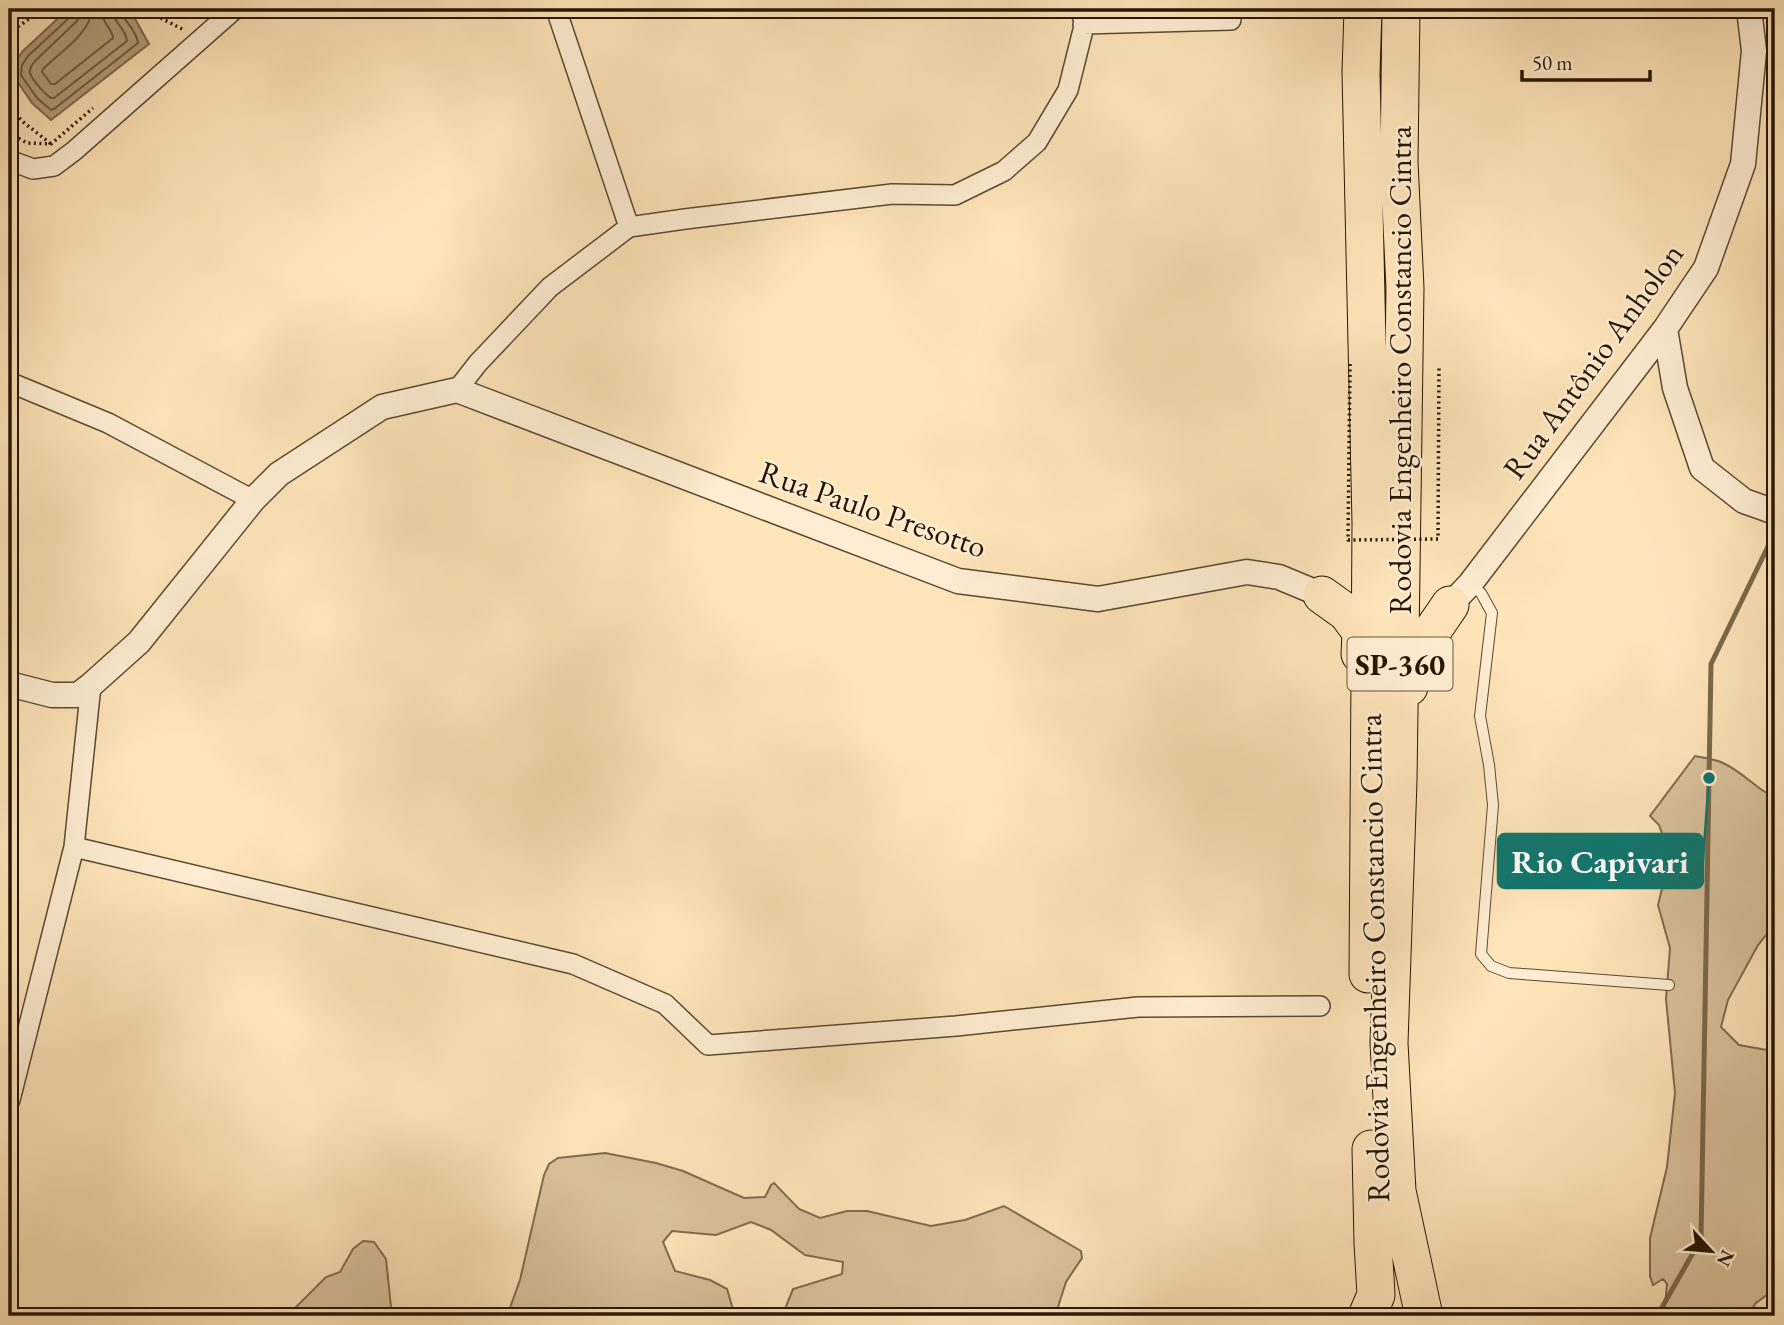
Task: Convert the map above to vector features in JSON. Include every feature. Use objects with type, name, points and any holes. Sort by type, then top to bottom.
[{"type":"highway","name":"Rodovia Engenheiro Constancio Cintra","points":[[1363,9],[1361,72],[1398,781],[1389,1043],[1397,1191],[1424,1316]]},
{"type":"highway","name":"Rodovia Engenheiro Constancio Cintra","points":[[1401,9],[1399,162],[1405,288],[1370,753],[1367,943],[1371,1149],[1378,1218],[1401,1316]]},
{"type":"highway","points":[[1386,523],[1416,621],[1426,621],[1460,595]]},
{"type":"highway","points":[[1322,595],[1352,606],[1359,606],[1364,601],[1386,523]]},
{"type":"highway","points":[[1322,595],[1347,613],[1361,632],[1360,665],[1370,753]]},
{"type":"highway","points":[[1398,781],[1413,659],[1460,595]]},
{"type":"highway","points":[[1367,1316],[1376,1295],[1371,1149]]},
{"type":"street","points":[[9,160],[33,169],[54,166],[235,9]]},
{"type":"street","points":[[556,9],[629,227]]},
{"type":"street","name":"Rua Antônio Anholon","points":[[1460,595],[1665,329],[1706,268],[1743,164],[1754,51],[1749,9]]},
{"type":"street","points":[[9,684],[52,695],[78,695],[139,642],[253,500],[279,474],[382,407],[457,390],[478,363],[550,287],[629,227],[892,194],[955,195],[1004,171],[1037,142],[1068,90],[1081,16],[1231,20]]},
{"type":"street","points":[[1665,329],[1675,388],[1702,468],[1744,501],[1775,512]]},
{"type":"street","points":[[9,382],[108,423],[253,500]]},
{"type":"street","name":"Rua Paulo Presotto","points":[[457,390],[958,581],[1098,599],[1247,572],[1279,578],[1322,595]]},
{"type":"street","points":[[9,1101],[74,847],[91,685]]},
{"type":"street","points":[[74,847],[573,964],[665,1004],[708,1045],[956,1026],[1138,1007],[1320,1006]]},
{"type":"lane","points":[[1460,595],[1481,593],[1492,613],[1480,716],[1493,805],[1481,954],[1491,966],[1509,973],[1669,985]]},
{"type":"path","points":[[9,33],[43,9]]},
{"type":"path","points":[[147,9],[184,30],[192,23]]},
{"type":"path","points":[[9,133],[27,143],[51,144],[102,100]]},
{"type":"path","points":[[9,105],[22,121],[51,144]]},
{"type":"path","points":[[1350,365],[1348,540],[1438,539],[1439,365]]},
{"type":"shaded area","points":[[1695,756],[1717,760],[1775,798],[1775,924],[1758,945],[1728,1000],[1721,1027],[1739,1045],[1775,1049],[1775,1289],[1756,1303],[1747,1316],[1664,1316],[1667,1284],[1663,1279],[1653,1285],[1650,1276],[1650,1238],[1667,1167],[1675,1093],[1666,999],[1670,948],[1658,905],[1665,876],[1666,845],[1659,825],[1650,816]]},
{"type":"shaded area","points":[[605,1153],[683,1171],[744,1198],[765,1197],[774,1183],[799,1209],[820,1218],[847,1211],[867,1211],[931,1226],[965,1220],[1004,1206],[1081,1251],[1082,1258],[1066,1282],[1058,1307],[1051,1316],[782,1316],[793,1289],[842,1274],[843,1262],[805,1255],[771,1230],[751,1222],[716,1235],[672,1231],[663,1242],[675,1271],[710,1280],[727,1289],[735,1316],[507,1316],[520,1280],[544,1175],[549,1164],[558,1158]]},
{"type":"shaded area","points":[[363,1241],[374,1242],[386,1259],[392,1316],[287,1316],[326,1277],[340,1272],[353,1249]]},
{"type":"water","points":[[68,9],[124,9],[134,17],[149,44],[51,120],[32,103],[13,75],[15,62],[23,51]]},
{"type":"waterway","points":[[1657,1316],[1701,1239],[1711,664],[1775,532]]},
{"type":"place","name":"Rio Capivari","points":[[1709,778]]}]
